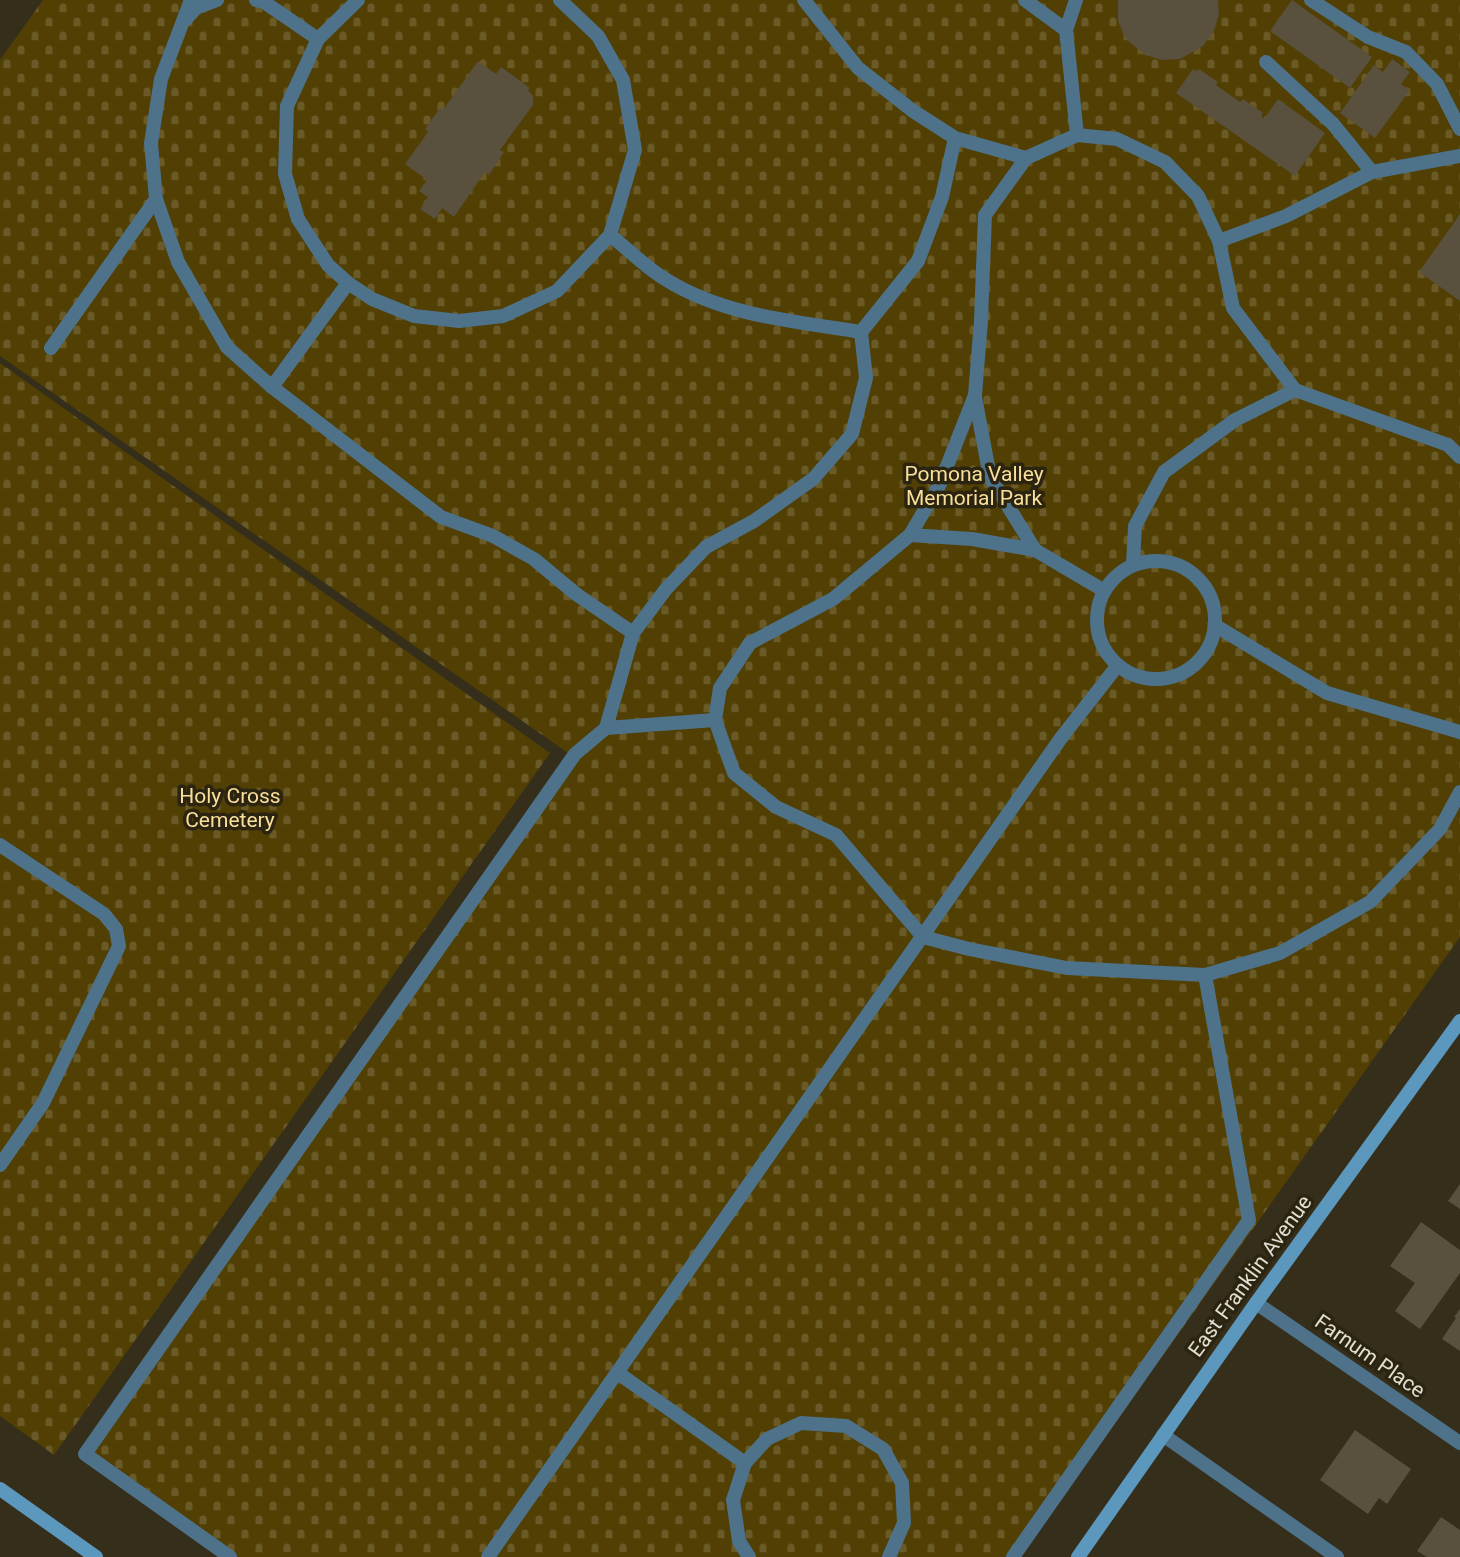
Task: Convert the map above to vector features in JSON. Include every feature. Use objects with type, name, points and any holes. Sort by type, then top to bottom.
[{"type":"street","points":[[191,0],[162,79],[151,143],[156,199],[178,262],[227,347],[272,387],[442,517],[493,536],[534,559],[576,594],[633,633]]},
{"type":"street","points":[[180,25],[196,8],[217,0]]},
{"type":"street","points":[[358,0],[318,39],[287,106],[285,174],[298,219],[328,265],[372,299],[414,316],[459,321],[503,316],[557,291],[610,235],[635,150],[623,80],[598,36],[561,0]]},
{"type":"street","points":[[804,0],[858,68],[913,111],[955,138],[1026,158]]},
{"type":"street","points":[[1025,0],[1066,30]]},
{"type":"street","points":[[1076,0],[1066,30],[1077,135]]},
{"type":"street","points":[[1311,0],[1368,37],[1406,52],[1437,84],[1460,129]]},
{"type":"street","points":[[261,1],[318,39]]},
{"type":"street","points":[[1266,62],[1333,124],[1372,172]]},
{"type":"street","points":[[1035,550],[990,477],[975,396],[985,215],[1026,158],[1077,135],[1117,139],[1166,162],[1198,195],[1219,240],[1233,308],[1295,390],[1448,445],[1460,457]]},
{"type":"street","points":[[230,1557],[85,1454],[575,754],[606,728],[633,633],[666,589],[706,547],[754,521],[813,479],[852,434],[866,378],[860,331],[918,261],[942,197],[955,138]]},
{"type":"street","points":[[1219,240],[1286,216],[1372,172],[1460,156]]},
{"type":"street","points":[[51,348],[156,199]]},
{"type":"street","points":[[610,235],[663,278],[712,303],[762,317],[860,331]]},
{"type":"street","points":[[272,387],[348,283]]},
{"type":"street","points":[[1133,564],[1135,526],[1164,472],[1235,420],[1295,390]]},
{"type":"street","points":[[975,396],[940,484],[910,535],[833,599],[750,643],[720,688],[715,720],[734,773],[776,807],[836,835],[923,937],[1067,968],[1205,975],[1280,953],[1370,902],[1440,829],[1460,792]]},
{"type":"street","points":[[910,535],[971,539],[1035,550],[1103,590]]},
{"type":"street","points":[[1153,559],[1175,562],[1198,576],[1212,596],[1216,626],[1207,651],[1191,668],[1173,677],[1155,680],[1138,677],[1118,665],[1105,651],[1098,632],[1097,612],[1103,590],[1133,564],[1153,559]]},
{"type":"street","points":[[1216,626],[1328,693],[1460,732]]},
{"type":"street","points":[[488,1557],[1061,738],[1118,665]]},
{"type":"street","points":[[606,728],[715,720]]},
{"type":"street","points":[[0,845],[104,914],[116,929],[119,946],[43,1103],[0,1165]]},
{"type":"street","points":[[1013,1557],[1249,1220],[1205,975]]},
{"type":"street","name":"East Franklin Avenue","points":[[1081,1556],[1256,1303],[1460,1021]]},
{"type":"street","name":"Farnum Place","points":[[1256,1303],[1460,1443]]},
{"type":"street","points":[[618,1373],[745,1463]]},
{"type":"street","points":[[749,1557],[738,1541],[733,1500],[745,1463],[766,1439],[801,1423],[846,1426],[883,1449],[902,1483],[904,1523],[889,1557]]},
{"type":"street","points":[[1163,1435],[1337,1557]]},
{"type":"street","points":[[0,1489],[96,1557]]},
{"type":"green space","name":"Pomona Valley Memorial Park","points":[[43,0],[1460,0],[1460,937],[1020,1557],[224,1557],[79,1453],[568,753],[0,356],[0,60]]},
{"type":"green space","name":"Holy Cross Cemetery","points":[[0,363],[550,753],[54,1455],[0,1416]]},
{"type":"building","points":[[1118,0],[1218,0],[1219,14],[1214,31],[1203,46],[1180,59],[1162,60],[1145,55],[1125,38],[1118,21]]},
{"type":"building","points":[[1292,0],[1372,57],[1350,88],[1270,31]]},
{"type":"building","points":[[1392,59],[1410,72],[1401,84],[1410,90],[1375,138],[1340,113],[1374,65],[1383,72]]},
{"type":"building","points":[[478,61],[496,74],[501,67],[530,88],[528,90],[533,96],[533,105],[500,150],[504,152],[489,175],[485,172],[454,217],[442,208],[435,219],[420,209],[428,197],[419,191],[427,180],[405,164],[428,132],[425,129],[440,108],[443,110]]},
{"type":"building","points":[[1193,69],[1199,69],[1240,102],[1243,99],[1263,113],[1261,116],[1264,119],[1278,99],[1325,133],[1295,176],[1176,93]]},
{"type":"building","points":[[1460,214],[1460,301],[1419,272]]},
{"type":"building","points":[[1460,1184],[1460,1209],[1448,1201]]},
{"type":"building","points":[[1421,1222],[1460,1250],[1460,1273],[1420,1329],[1395,1311],[1415,1283],[1390,1266]]},
{"type":"building","points":[[1460,1309],[1460,1351],[1442,1339]]},
{"type":"building","points":[[1355,1430],[1411,1469],[1387,1504],[1379,1498],[1368,1514],[1320,1480]]},
{"type":"building","points":[[1441,1517],[1460,1530],[1460,1557],[1427,1557],[1417,1551]]}]
